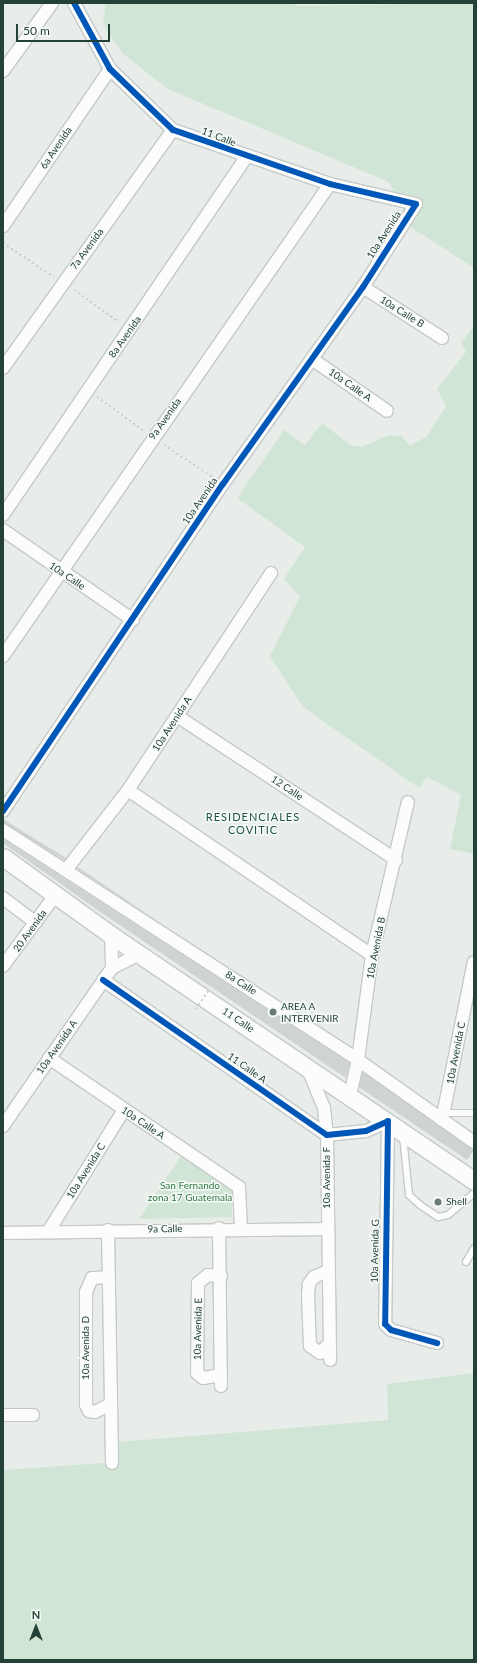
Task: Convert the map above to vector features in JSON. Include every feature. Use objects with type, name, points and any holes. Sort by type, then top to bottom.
[{"type":"street","points":[[3,71],[52,3]]},
{"type":"street","name":"11 Calle","points":[[74,3],[110,69],[173,130],[246,158],[330,184],[416,204]]},
{"type":"street","name":"6a Avenida","points":[[3,226],[110,69]]},
{"type":"street","name":"7a Avenida","points":[[3,368],[173,130]]},
{"type":"street","name":"8a Avenida","points":[[3,515],[246,158]]},
{"type":"street","name":"9a Avenida","points":[[3,656],[7,640],[62,573],[152,436],[330,184]]},
{"type":"street","name":"10a Avenida","points":[[3,810],[363,287],[416,204]]},
{"type":"street","name":"10a Calle B","points":[[363,287],[442,338]]},
{"type":"street","name":"10a Calle A","points":[[312,359],[387,411]]},
{"type":"street","name":"10a Calle","points":[[3,530],[62,573],[133,620]]},
{"type":"street","name":"10a Avenida A","points":[[66,870],[128,790],[271,573]]},
{"type":"street","name":"12 Calle","points":[[177,716],[396,860]]},
{"type":"street","points":[[128,790],[372,956]]},
{"type":"street","name":"10a Avenida B","points":[[350,1095],[358,1060],[372,956],[396,860],[408,802]]},
{"type":"street","name":"8a Calle","points":[[3,830],[358,1060],[443,1117],[474,1142]]},
{"type":"street","name":"11 Calle","points":[[3,857],[111,935],[306,1065],[474,1181]]},
{"type":"street","name":"20 Avenida","points":[[3,966],[56,894]]},
{"type":"street","points":[[3,898],[36,923]]},
{"type":"street","points":[[111,935],[112,968]]},
{"type":"street","name":"10a Avenida A","points":[[3,1126],[112,968],[139,954]]},
{"type":"street","name":"10a Avenida C","points":[[443,1117],[474,962]]},
{"type":"street","name":"11 Calle A","points":[[104,980],[327,1135]]},
{"type":"street","name":"10a Calle A","points":[[49,1058],[239,1187],[241,1228]]},
{"type":"street","name":"10a Avenida F","points":[[306,1065],[324,1108],[327,1135],[327,1228],[330,1360]]},
{"type":"street","name":"10a Avenida C","points":[[48,1232],[124,1110]]},
{"type":"street","points":[[327,1135],[366,1131],[388,1121]]},
{"type":"street","name":"10a Avenida G","points":[[388,1121],[385,1324],[391,1330],[437,1343]]},
{"type":"street","name":"10a Avenida E","points":[[219,1228],[221,1276],[221,1381],[203,1378],[197,1373],[198,1283],[208,1275],[221,1276]]},
{"type":"street","name":"9a Calle","points":[[3,1234],[108,1230],[327,1228]]},
{"type":"street","points":[[108,1230],[112,1463]]},
{"type":"street","points":[[328,1271],[314,1276],[309,1284],[308,1295],[310,1346],[320,1352],[329,1344]]},
{"type":"street","name":"10a Avenida D","points":[[108,1277],[92,1278],[86,1292],[86,1405],[88,1411],[95,1412],[110,1404]]},
{"type":"street","points":[[3,1415],[33,1415]]},
{"type":"lane","points":[[443,1117],[474,1113]]},
{"type":"lane","points":[[402,1131],[409,1195],[420,1205],[438,1217],[448,1215],[474,1193]]},
{"type":"lane","points":[[466,1262],[474,1248]]},
{"type":"path","points":[[196,1009],[210,988]]},
{"type":"green space","points":[[106,3],[292,3],[297,6],[474,3],[474,268],[412,228],[389,182],[168,89],[122,53],[103,24]]},
{"type":"green space","points":[[474,326],[474,854],[450,849],[461,795],[427,777],[419,788],[303,707],[270,656],[300,597],[284,579],[305,547],[237,498],[284,430],[305,445],[322,423],[350,445],[362,447],[389,435],[401,436],[410,446],[426,437],[446,406],[437,389],[466,352],[461,343]]},
{"type":"green space","name":"San Fernando zona 17 Guatemala","points":[[182,1154],[232,1189],[232,1217],[139,1219]]},
{"type":"green space","points":[[474,1373],[474,1660],[3,1660],[3,1470],[118,1462],[118,1442],[388,1420],[387,1384]]},
{"type":"building","points":[[3,819],[66,858],[64,860],[3,823]]},
{"type":"building","points":[[3,839],[350,1063],[346,1078],[96,909],[3,843]]},
{"type":"building","points":[[78,867],[158,921],[77,869]]},
{"type":"building","points":[[363,1073],[474,1148],[467,1160],[355,1085]]},
{"type":"cycle path","points":[[3,811],[223,484],[363,287],[416,204],[330,184],[173,130],[110,69],[74,3]]},
{"type":"cycle path","points":[[103,980],[327,1135],[366,1131],[388,1121],[385,1324],[391,1330],[437,1343]]},
{"type":"place","name":"AREA A INTERVENIR","points":[[273,1012]]},
{"type":"place","name":"Shell","points":[[438,1202]]},
{"type":"district","name":"RESIDENCIALES COVITIC","points":[[253,824]]}]
